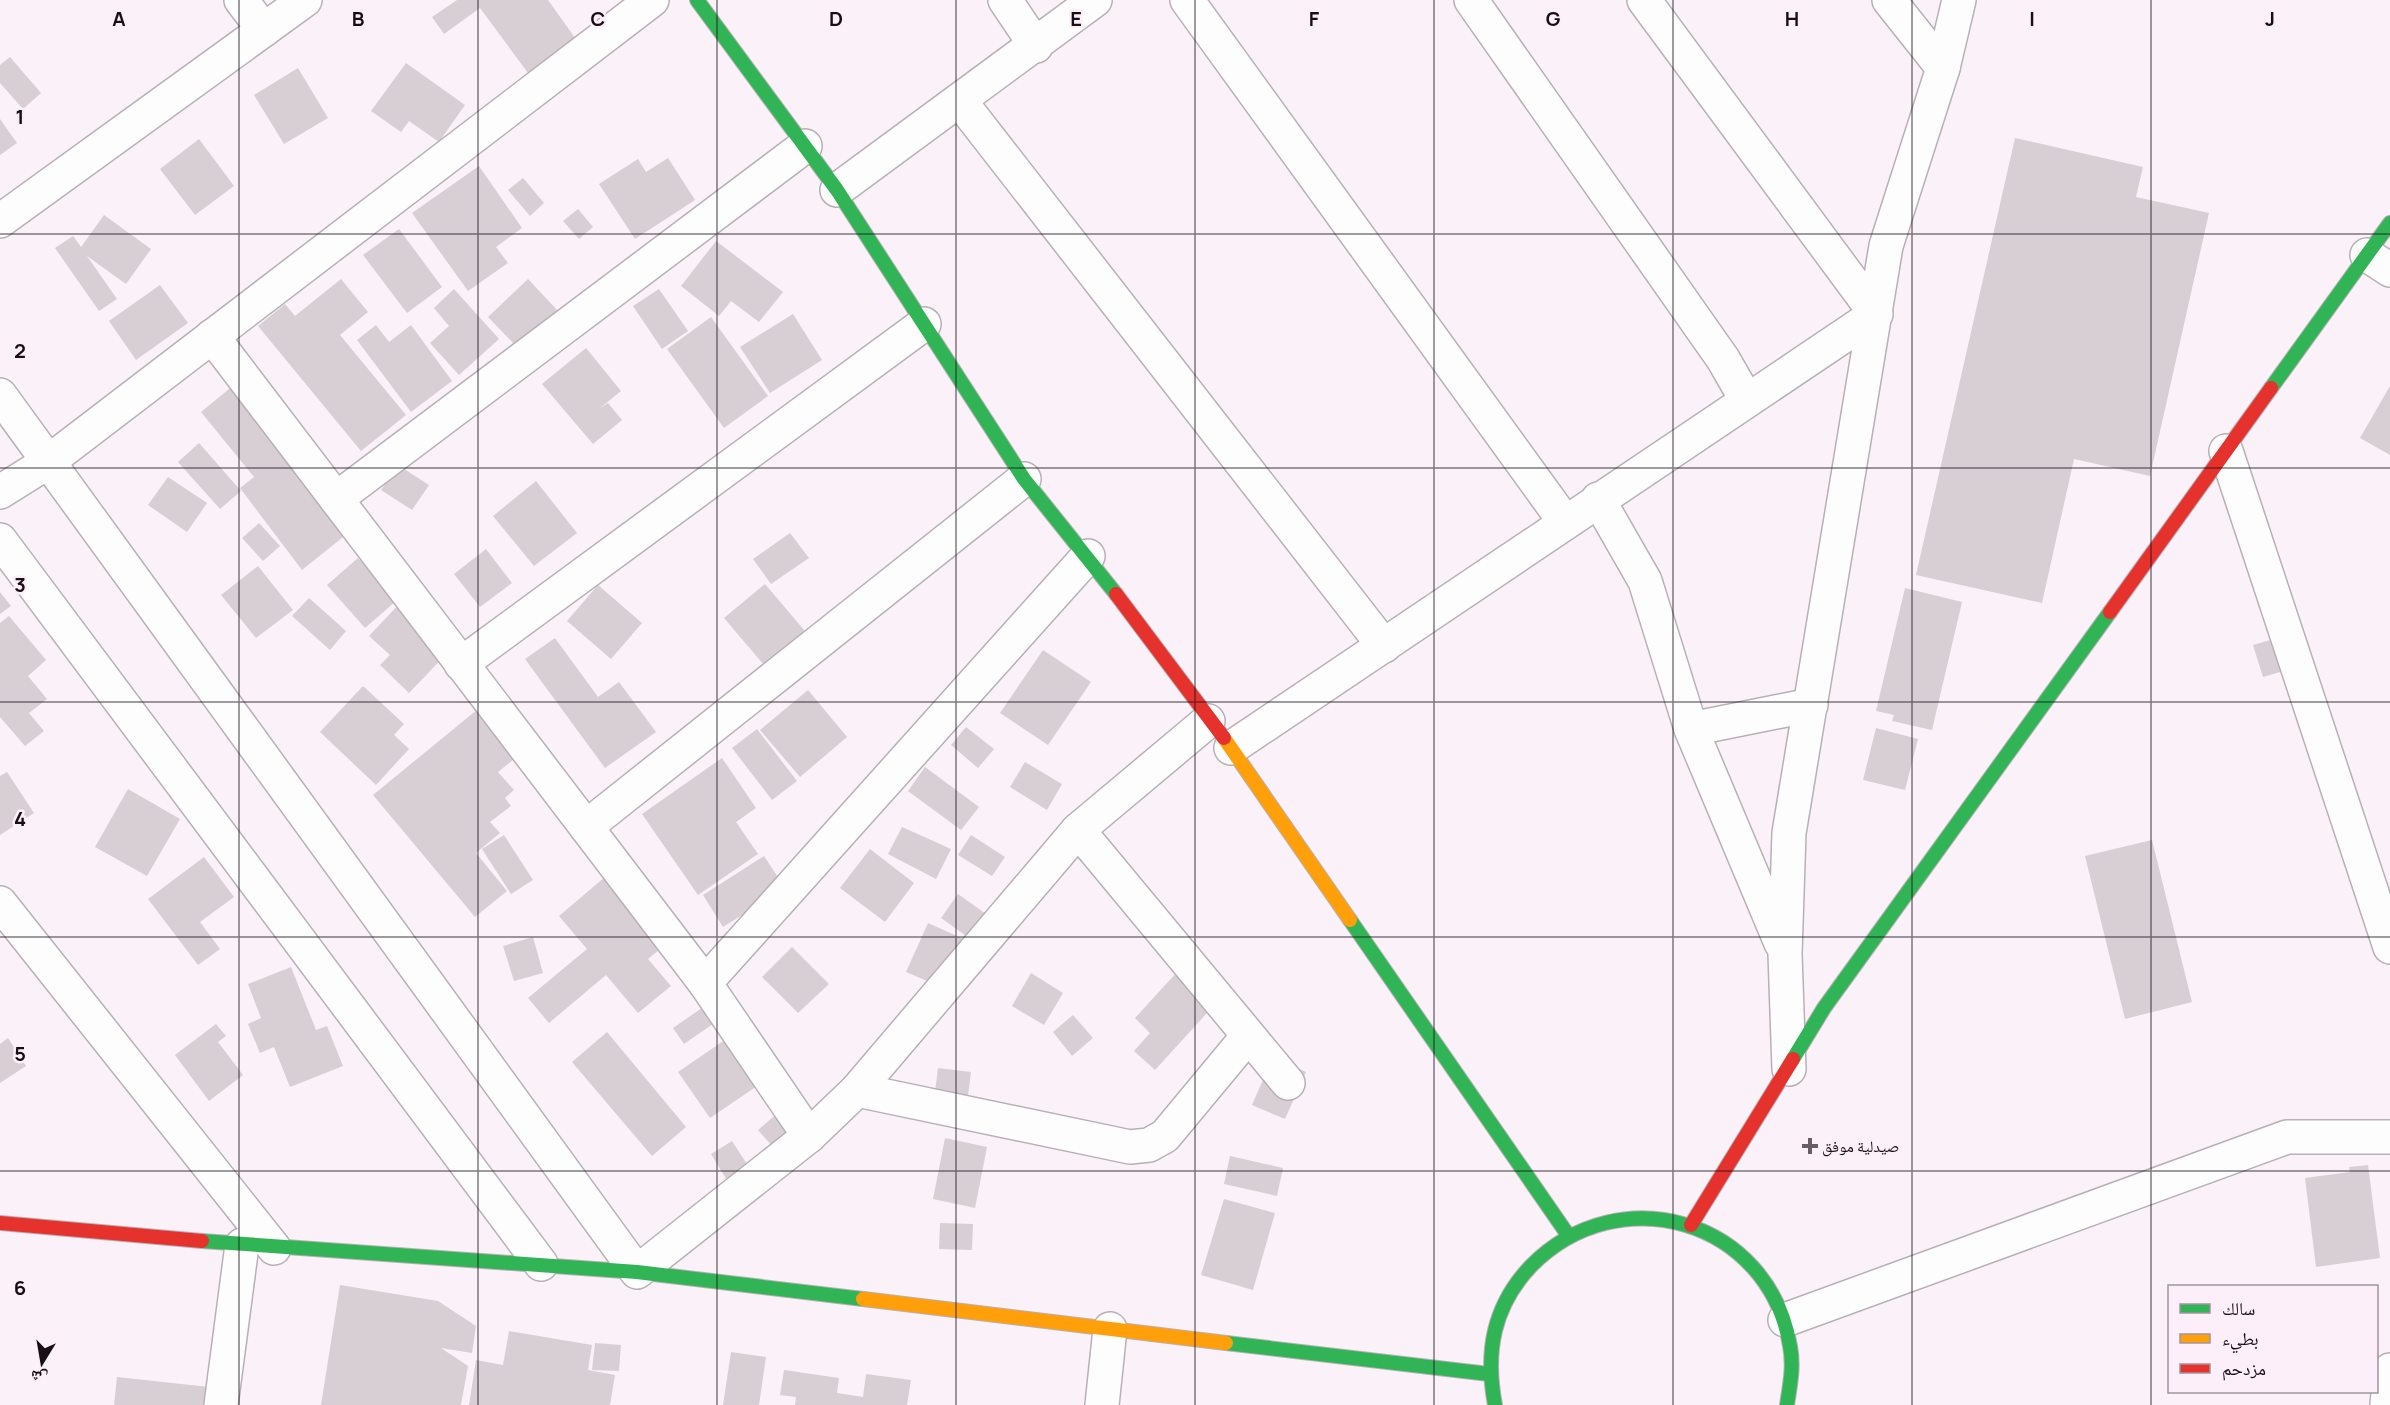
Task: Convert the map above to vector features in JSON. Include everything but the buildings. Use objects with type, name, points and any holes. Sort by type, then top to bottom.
[{"type":"main road","points":[[697,0],[837,190],[1024,479],[1088,556],[1208,721],[1231,748],[1568,1235]]},
{"type":"main road","points":[[1691,1225],[1789,1069],[1824,1008],[2226,451],[2378,262],[2390,223]]},
{"type":"main road","points":[[1495,1405],[1489,1374],[1493,1332],[1509,1293],[1534,1260],[1568,1235],[1607,1220],[1649,1216],[1691,1225],[1732,1246],[1764,1279],[1785,1320],[1792,1364],[1787,1405]]},
{"type":"main road","points":[[0,1223],[274,1248],[637,1272],[1489,1374]]},
{"type":"street","points":[[241,0],[264,30]]},
{"type":"street","points":[[0,221],[305,0]]},
{"type":"street","points":[[0,492],[48,462],[652,0]]},
{"type":"street","points":[[1005,0],[1036,46]]},
{"type":"street","points":[[837,190],[1036,46],[1095,0]]},
{"type":"street","points":[[1187,0],[1565,522]]},
{"type":"street","points":[[1471,0],[1724,359],[1746,399]]},
{"type":"street","points":[[1644,0],[1876,314]]},
{"type":"street","points":[[1889,0],[1943,68]]},
{"type":"street","points":[[1789,1069],[1785,954],[1789,833],[1886,246],[1943,68],[1959,0]]},
{"type":"street","points":[[960,101],[1384,645]]},
{"type":"street","points":[[336,499],[805,146]]},
{"type":"street","points":[[1231,748],[1746,399],[1876,314]]},
{"type":"street","points":[[461,664],[924,324]]},
{"type":"street","points":[[212,336],[705,983],[809,1136]]},
{"type":"street","points":[[0,395],[637,1272],[809,1136],[857,1090],[1078,830],[1208,721]]},
{"type":"street","points":[[2226,451],[2390,947]]},
{"type":"street","points":[[586,827],[1024,479]]},
{"type":"street","points":[[1598,499],[1645,581],[1691,729],[1785,954]]},
{"type":"street","points":[[0,540],[541,1264]]},
{"type":"street","points":[[705,983],[1088,556]]},
{"type":"street","points":[[1691,729],[1811,705]]},
{"type":"street","points":[[1078,830],[1288,1083]]},
{"type":"street","points":[[0,903],[274,1248]]},
{"type":"street","points":[[857,1090],[1130,1147],[1149,1145],[1165,1136],[1248,1036]]},
{"type":"street","points":[[1785,1320],[2287,1137],[2390,1137]]},
{"type":"street","points":[[222,1405],[242,1245]]},
{"type":"street","points":[[1102,1405],[1110,1329]]},
{"type":"street","points":[[2387,1405],[2390,1370]]},
{"type":"traffic: fast","points":[[697,0],[837,190],[1024,479],[1116,594]]},
{"type":"traffic: fast","points":[[2271,388],[2390,223]]},
{"type":"traffic: fast","points":[[1793,1059],[1824,1008],[2110,612]]},
{"type":"traffic: fast","points":[[1350,920],[1568,1235]]},
{"type":"traffic: fast","points":[[1495,1405],[1491,1367],[1495,1331],[1500,1314],[1518,1281],[1531,1266],[1567,1238],[1606,1223],[1647,1219],[1686,1225],[1722,1242],[1753,1268],[1776,1303],[1790,1346],[1792,1368],[1787,1405]]},
{"type":"traffic: fast","points":[[202,1241],[637,1272],[863,1299]]},
{"type":"traffic: fast","points":[[1226,1343],[1489,1374]]},
{"type":"traffic: slow","points":[[1224,738],[1350,920]]},
{"type":"traffic: slow","points":[[863,1299],[1226,1343]]},
{"type":"traffic: jam","points":[[2110,612],[2271,388]]},
{"type":"traffic: jam","points":[[1116,594],[1224,738]]},
{"type":"traffic: jam","points":[[1691,1225],[1793,1059]]},
{"type":"traffic: jam","points":[[0,1223],[202,1241]]},
{"type":"place","name":"صيدلية موفق","points":[[1810,1146]]}]
